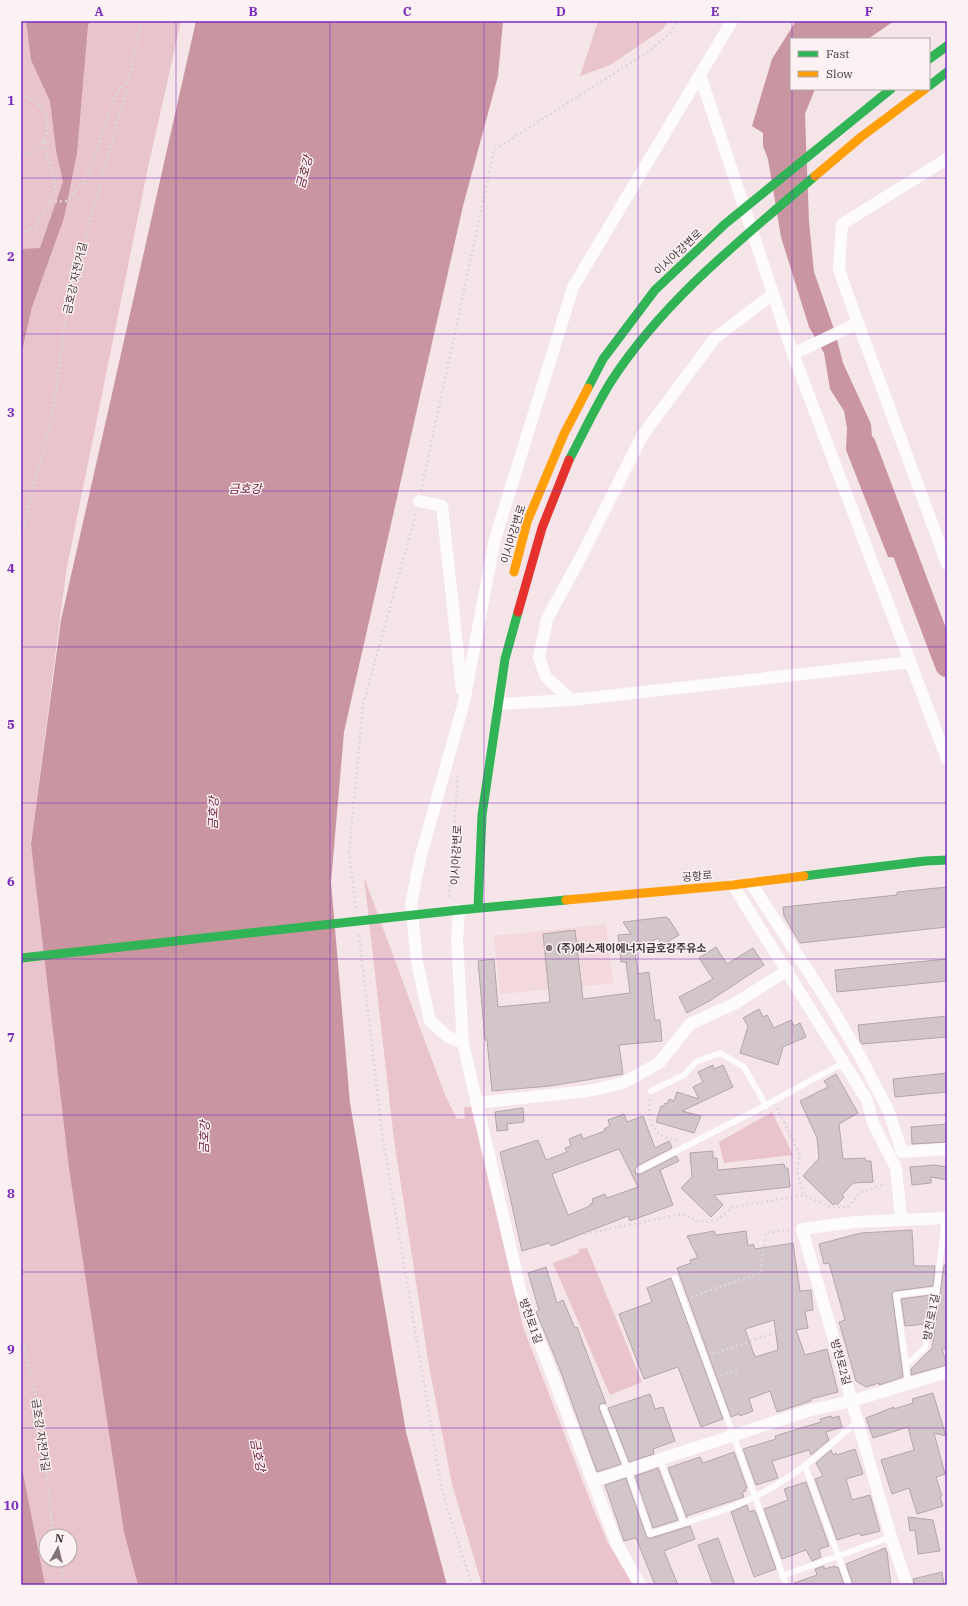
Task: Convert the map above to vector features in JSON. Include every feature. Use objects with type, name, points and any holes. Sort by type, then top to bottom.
[{"type":"main road","points":[[930,58],[947,46]]},
{"type":"main road","points":[[930,85],[947,72]]},
{"type":"main road","name":"이시아강변로","points":[[512,581],[527,522],[564,434],[603,359],[655,290],[725,224],[890,90]]},
{"type":"main road","points":[[478,908],[482,815],[505,659],[542,528],[563,472],[612,380],[636,347],[672,305],[721,257],[861,137],[924,90]]},
{"type":"main road","name":"공항로","points":[[21,958],[459,908],[478,908],[733,885],[925,860],[947,860]]},
{"type":"street","points":[[463,1043],[448,1036],[430,1021],[417,962],[413,935],[411,904],[420,859],[464,702],[495,539],[573,287],[732,21]]},
{"type":"street","points":[[700,75],[794,354],[947,758]]},
{"type":"street","points":[[947,159],[842,224],[839,270],[857,323],[947,564]]},
{"type":"street","points":[[571,700],[546,677],[539,658],[547,619],[582,555],[642,436],[715,338],[773,294]]},
{"type":"street","points":[[794,354],[857,323]]},
{"type":"street","points":[[419,501],[442,506],[464,702]]},
{"type":"street","points":[[498,704],[571,700],[910,662]]},
{"type":"street","points":[[750,883],[830,1005],[861,1058],[889,1112],[902,1152],[947,1149]]},
{"type":"street","points":[[733,885],[788,970],[843,1063],[867,1100],[873,1123],[896,1168],[901,1219]]},
{"type":"street","name":"방천로1길","points":[[459,908],[457,942],[463,1043],[476,1103],[506,1223],[521,1293],[616,1542],[640,1585]]},
{"type":"street","points":[[476,1103],[588,1091],[623,1083],[659,1063],[690,1024],[736,1003],[788,970]]},
{"type":"street","name":"방천로1길","points":[[802,1229],[855,1222],[946,1217]]},
{"type":"street","name":"방천로2길","points":[[802,1229],[891,1537],[907,1585]]},
{"type":"street","points":[[594,1481],[733,1434],[811,1410],[852,1401],[908,1385],[947,1372]]},
{"type":"lane","points":[[651,1091],[684,1075],[696,1062],[720,1053],[744,1067],[766,1106]]},
{"type":"lane","points":[[639,1170],[766,1106],[843,1063]]},
{"type":"lane","name":"방천로1길","points":[[906,1365],[925,1348],[937,1290],[946,1217]]},
{"type":"lane","points":[[675,1278],[733,1434],[754,1498],[786,1585]]},
{"type":"lane","points":[[908,1385],[896,1295],[937,1290]]},
{"type":"lane","points":[[603,1407],[628,1470],[650,1534],[754,1498],[805,1466],[858,1421]]},
{"type":"lane","points":[[660,1459],[684,1523]]},
{"type":"lane","points":[[805,1466],[849,1585]]},
{"type":"lane","points":[[782,1576],[891,1537]]},
{"type":"path","name":"금호강 자전거길","points":[[21,537],[53,412],[69,295],[128,80],[141,21]]},
{"type":"path","points":[[356,916],[349,854],[363,705],[419,501],[494,150],[648,52],[670,33],[677,21]]},
{"type":"path","points":[[50,202],[66,201],[84,183],[117,92],[128,80]]},
{"type":"path","points":[[21,95],[32,99],[40,105],[46,114],[48,124],[44,139],[34,151],[21,155]]},
{"type":"path","points":[[21,232],[34,227],[56,191],[44,139]]},
{"type":"path","points":[[458,772],[459,908]]},
{"type":"path","points":[[358,931],[382,1133],[442,1491],[472,1585]]},
{"type":"path","points":[[651,1091],[650,1115],[655,1132],[664,1138],[691,1144]]},
{"type":"path","points":[[774,1101],[800,1155],[797,1171],[804,1195]]},
{"type":"path","points":[[585,1234],[682,1214],[698,1221],[708,1222],[717,1220],[733,1207],[804,1195],[830,1207],[848,1207],[861,1192],[881,1184],[897,1183]]},
{"type":"path","points":[[683,1300],[760,1273],[766,1233],[802,1229]]},
{"type":"path","points":[[704,1356],[771,1334]]},
{"type":"path","name":"금호강 자전거길","points":[[21,1335],[41,1419],[52,1528]]},
{"type":"path","points":[[713,1379],[737,1370]]},
{"type":"path","points":[[61,1568],[65,1585]]},
{"type":"shaded area","points":[[21,21],[181,21],[147,172],[66,572],[31,844],[143,1585],[21,1585]]},
{"type":"shaded area","points":[[598,21],[668,21],[662,30],[610,65],[580,76]]},
{"type":"shaded area","points":[[364,877],[445,1095],[457,1119],[465,1118],[464,1107],[471,1107],[523,1327],[608,1543],[633,1585],[482,1585],[452,1484],[429,1366],[394,1140]]},
{"type":"shaded area","points":[[606,924],[613,983],[500,994],[494,936]]},
{"type":"shaded area","points":[[772,1112],[793,1155],[724,1163],[719,1142]]},
{"type":"shaded area","points":[[587,1248],[642,1382],[610,1395],[553,1263],[579,1253],[578,1249]]},
{"type":"water","points":[[26,21],[91,21],[88,25],[77,153],[64,218],[32,307],[21,355],[21,251],[22,249],[40,248],[63,182],[56,150],[50,101],[31,60]]},
{"type":"water","name":"금호강","points":[[196,21],[503,21],[498,76],[463,206],[344,732],[331,882],[350,1103],[406,1432],[447,1585],[138,1585],[124,1532],[69,1168],[31,844],[61,620]]},
{"type":"water","points":[[796,21],[894,21],[869,38],[790,38],[790,90],[815,90],[805,114],[809,222],[814,272],[835,332],[843,363],[871,424],[875,476],[901,558],[888,557],[846,450],[847,428],[844,411],[830,389],[824,353],[809,327],[781,237],[768,159],[763,146],[763,133],[752,126],[772,59]]},
{"type":"water","points":[[21,1463],[38,1549],[38,1568],[42,1568],[45,1585],[21,1585]]},
{"type":"building","points":[[947,887],[947,927],[800,943],[784,916],[783,907],[897,895],[897,892]]},
{"type":"building","points":[[666,917],[669,919],[679,935],[662,945],[658,938],[635,951],[638,974],[649,972],[655,1020],[660,1020],[662,1041],[619,1045],[623,1074],[550,1086],[492,1091],[487,1040],[485,1040],[478,961],[494,959],[498,1007],[550,1002],[543,934],[575,930],[583,999],[630,993],[626,962],[621,962],[618,935],[631,934],[623,922]]},
{"type":"building","points":[[716,947],[727,964],[753,948],[764,965],[711,1000],[687,1013],[679,997],[713,979],[699,958]]},
{"type":"building","points":[[947,959],[947,981],[837,992],[835,970]]},
{"type":"building","points":[[759,1009],[763,1017],[767,1015],[774,1028],[791,1020],[794,1026],[800,1023],[806,1037],[783,1047],[778,1065],[740,1053],[748,1026],[743,1018]]},
{"type":"building","points":[[947,1016],[947,1037],[862,1044],[860,1041],[858,1025]]},
{"type":"building","points":[[713,1065],[714,1069],[723,1065],[733,1087],[682,1111],[701,1116],[694,1133],[656,1122],[661,1106],[663,1107],[665,1103],[667,1104],[669,1099],[674,1101],[677,1092],[699,1099],[693,1087],[703,1082],[698,1072]]},
{"type":"building","points":[[947,1073],[947,1092],[895,1097],[893,1079]]},
{"type":"building","points":[[836,1074],[858,1113],[839,1124],[843,1159],[865,1158],[866,1161],[871,1161],[873,1182],[853,1183],[842,1195],[844,1197],[837,1205],[835,1203],[833,1205],[803,1176],[819,1158],[817,1138],[800,1101],[828,1087],[824,1081]]},
{"type":"building","points":[[523,1108],[524,1122],[507,1124],[508,1130],[497,1131],[495,1112]]},
{"type":"building","points":[[624,1114],[627,1122],[643,1116],[655,1148],[669,1141],[672,1148],[637,1166],[635,1170],[636,1174],[641,1174],[676,1156],[679,1161],[660,1170],[673,1205],[630,1221],[628,1216],[551,1246],[549,1243],[522,1251],[500,1152],[538,1140],[546,1160],[567,1152],[565,1148],[571,1146],[569,1139],[581,1134],[583,1139],[605,1131],[604,1129],[610,1126],[608,1120]],"holes":[[[619,1149],[638,1187],[607,1198],[605,1194],[592,1199],[593,1203],[590,1204],[590,1206],[568,1215],[552,1174]]]},
{"type":"building","points":[[947,1124],[947,1142],[912,1144],[911,1127]]},
{"type":"building","points":[[713,1151],[713,1158],[717,1158],[718,1170],[784,1164],[785,1168],[788,1168],[790,1187],[714,1195],[723,1205],[711,1217],[681,1188],[692,1177],[690,1153]]},
{"type":"building","points":[[934,1165],[947,1167],[947,1180],[931,1177],[931,1183],[912,1185],[910,1167]]},
{"type":"building","points":[[912,1230],[914,1266],[935,1266],[933,1286],[895,1291],[892,1293],[903,1377],[879,1385],[879,1383],[866,1387],[856,1381],[839,1322],[845,1320],[829,1263],[824,1264],[819,1244],[861,1233]]},
{"type":"building","points":[[714,1231],[716,1235],[746,1231],[748,1246],[753,1244],[755,1249],[793,1243],[800,1291],[811,1290],[813,1310],[805,1311],[808,1328],[796,1330],[805,1355],[827,1349],[838,1392],[811,1399],[811,1401],[777,1412],[770,1391],[749,1399],[753,1411],[740,1416],[739,1414],[731,1417],[677,1268],[691,1263],[690,1260],[698,1258],[687,1236]],"holes":[[[774,1320],[778,1350],[755,1357],[745,1329]]]},
{"type":"building","points":[[944,1265],[947,1265],[947,1349],[942,1349],[947,1365],[911,1375],[911,1369],[932,1348]]},
{"type":"building","points":[[546,1267],[557,1303],[563,1300],[575,1328],[577,1327],[606,1404],[601,1403],[599,1408],[621,1464],[597,1472],[559,1367],[536,1312],[539,1310],[528,1273]]},
{"type":"building","points":[[671,1278],[723,1419],[701,1427],[678,1367],[644,1379],[619,1314],[652,1302],[647,1288]]},
{"type":"building","points":[[931,1295],[926,1324],[905,1326],[901,1299]]},
{"type":"building","points":[[933,1393],[946,1436],[934,1433],[945,1474],[936,1477],[942,1496],[940,1497],[943,1506],[917,1514],[909,1488],[892,1494],[881,1460],[914,1450],[908,1427],[873,1438],[866,1418],[894,1407],[894,1409],[913,1403],[912,1399]]},
{"type":"building","points":[[650,1394],[655,1409],[663,1407],[675,1441],[653,1449],[654,1454],[629,1462],[608,1408]]},
{"type":"building","points":[[831,1416],[832,1418],[839,1416],[842,1427],[826,1432],[829,1440],[811,1455],[809,1450],[772,1461],[778,1478],[756,1485],[743,1449],[776,1439],[775,1436],[821,1422],[820,1419]]},
{"type":"building","points":[[855,1449],[863,1474],[846,1479],[852,1500],[870,1495],[880,1531],[861,1536],[860,1533],[837,1540],[815,1479],[823,1476],[816,1463],[831,1450],[833,1455],[836,1453],[837,1455]]},
{"type":"building","points":[[734,1452],[747,1488],[745,1488],[746,1491],[742,1492],[744,1497],[686,1516],[668,1468],[700,1457],[703,1463]]},
{"type":"building","points":[[658,1468],[678,1520],[653,1528],[635,1476]]},
{"type":"building","points":[[626,1478],[647,1538],[690,1526],[695,1539],[664,1551],[678,1585],[655,1585],[636,1538],[624,1541],[605,1485]]},
{"type":"building","points":[[806,1482],[829,1546],[819,1549],[821,1557],[812,1561],[806,1550],[782,1559],[764,1509],[788,1500],[784,1489]]},
{"type":"building","points":[[747,1505],[749,1512],[754,1510],[756,1513],[776,1569],[754,1577],[731,1512]]},
{"type":"building","points":[[908,1517],[933,1520],[940,1551],[918,1554],[915,1530],[910,1531]]},
{"type":"building","points":[[718,1538],[735,1585],[713,1585],[698,1545]]},
{"type":"building","points":[[885,1548],[887,1552],[891,1585],[853,1585],[846,1564]]},
{"type":"building","points":[[824,1566],[824,1569],[835,1566],[835,1568],[838,1567],[844,1585],[794,1585],[794,1583],[817,1575],[815,1569]]},
{"type":"building","points":[[942,1572],[944,1585],[914,1585],[913,1579]]},
{"type":"waterway","points":[[864,445],[947,665]]},
{"type":"traffic: fast","points":[[930,58],[947,46]]},
{"type":"traffic: fast","points":[[930,85],[947,72]]},
{"type":"traffic: fast","points":[[588,388],[603,359],[655,290],[725,224],[890,90]]},
{"type":"traffic: fast","points":[[569,460],[595,409],[612,380],[656,323],[681,296],[733,246],[815,176]]},
{"type":"traffic: fast","points":[[478,908],[482,815],[505,659],[518,612]]},
{"type":"traffic: fast","points":[[804,876],[925,861],[947,860]]},
{"type":"traffic: fast","points":[[21,958],[459,910],[566,900]]},
{"type":"traffic: slow","points":[[815,176],[861,137],[924,90]]},
{"type":"traffic: slow","points":[[514,572],[527,522],[564,434],[588,388]]},
{"type":"traffic: slow","points":[[566,900],[733,885],[804,876]]},
{"type":"traffic: jam","points":[[518,612],[542,528],[569,460]]},
{"type":"place","name":"(주)에스제이에너지금호강주유소","points":[[549,948]]}]
